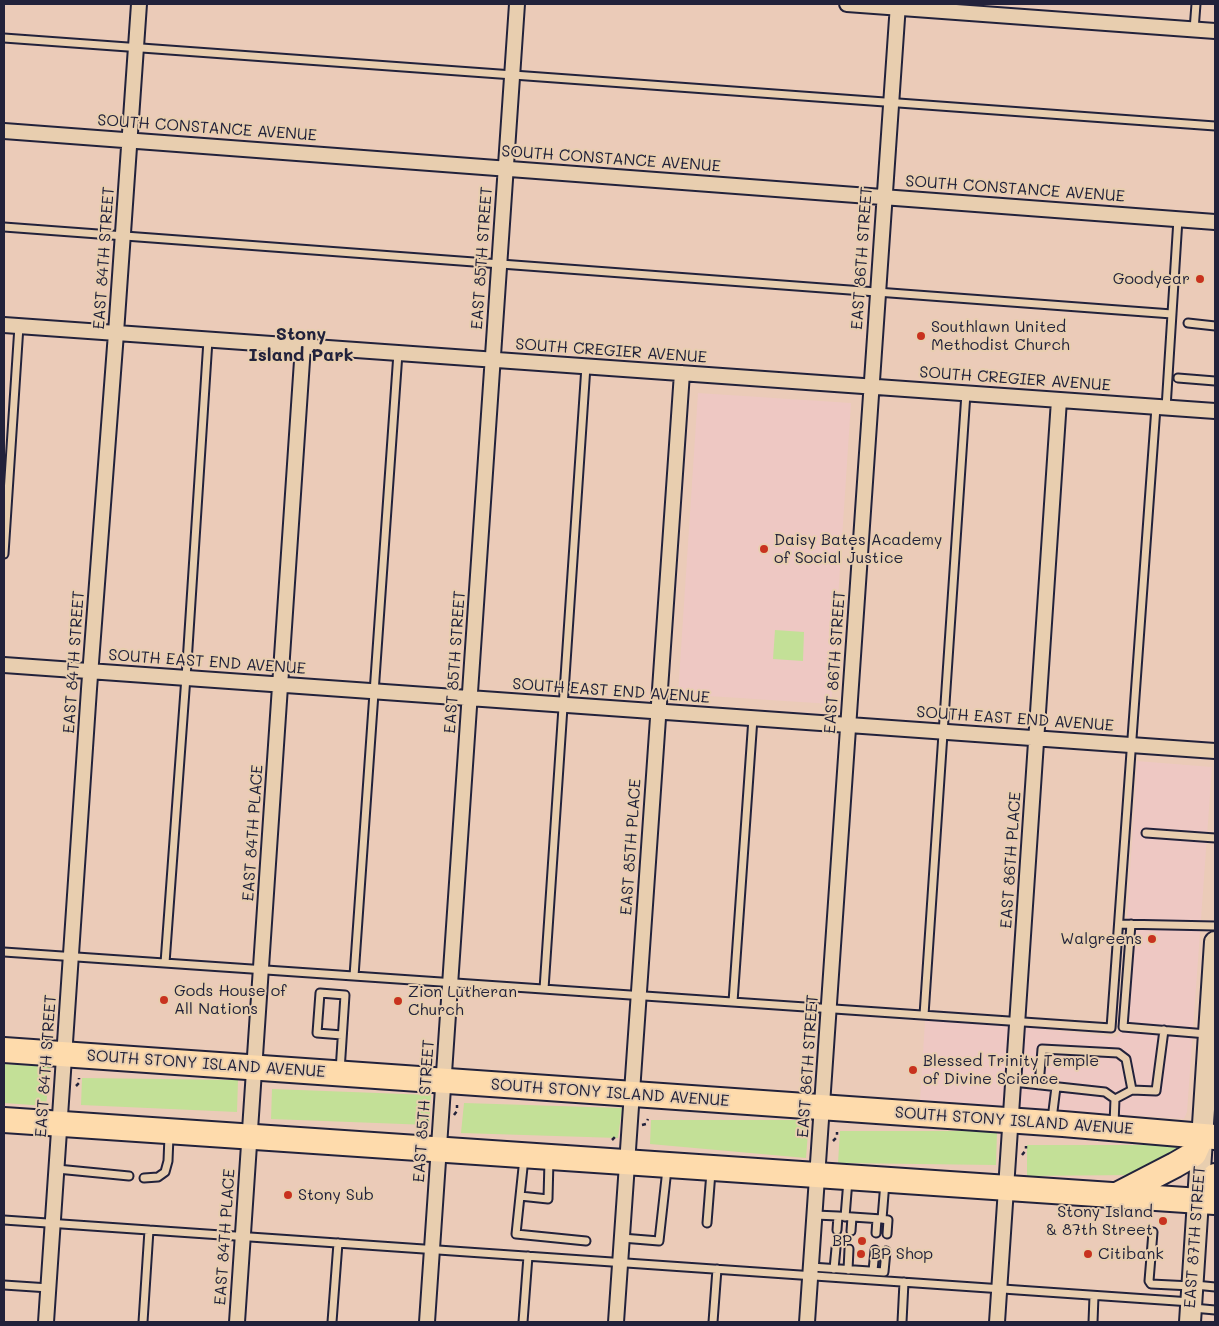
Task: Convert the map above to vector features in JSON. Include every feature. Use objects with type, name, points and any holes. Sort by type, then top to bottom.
[{"type":"highway","name":"SOUTH STONY ISLAND AVENUE","points":[[4,1050],[1052,1123],[1209,1136]]},
{"type":"highway","points":[[4,1120],[1207,1202],[1215,1176]]},
{"type":"highway","points":[[1117,1195],[1176,1166],[1194,1154],[1209,1136]]},
{"type":"main road","name":"EAST 87TH STREET","points":[[1191,1300],[1207,1202],[1215,942]]},
{"type":"street","name":"EAST 84TH STREET","points":[[46,1322],[90,671],[139,4]]},
{"type":"street","name":"EAST 85TH STREET","points":[[427,1322],[517,4]]},
{"type":"street","points":[[847,4],[898,6],[1215,32]]},
{"type":"street","name":"EAST 86TH STREET","points":[[807,1322],[898,6]]},
{"type":"street","name":"SOUTH CONSTANCE AVENUE","points":[[4,131],[1215,222]]},
{"type":"street","name":"SOUTH CREGIER AVENUE","points":[[4,325],[1215,411]]},
{"type":"street","name":"EAST 84TH PLACE","points":[[237,1322],[304,346]]},
{"type":"street","name":"EAST 85TH PLACE","points":[[616,1322],[682,373]]},
{"type":"street","name":"EAST 86TH PLACE","points":[[997,1322],[1059,400]]},
{"type":"street","name":"SOUTH EAST END AVENUE","points":[[4,665],[1215,751]]},
{"type":"lane","points":[[1194,30],[1196,4]]},
{"type":"lane","points":[[4,38],[1215,126]]},
{"type":"lane","points":[[4,952],[1111,1028],[1132,745],[1161,407],[1172,314],[1178,219]]},
{"type":"lane","points":[[4,227],[1172,314]]},
{"type":"lane","points":[[1188,323],[1215,326]]},
{"type":"lane","points":[[4,554],[19,326]]},
{"type":"lane","points":[[165,963],[208,340]]},
{"type":"lane","points":[[354,976],[398,353]]},
{"type":"lane","points":[[544,989],[586,366]]},
{"type":"lane","points":[[1178,378],[1215,381]]},
{"type":"lane","points":[[924,1015],[966,393]]},
{"type":"lane","points":[[733,1002],[753,718]]},
{"type":"lane","points":[[1146,833],[1215,838]]},
{"type":"lane","points":[[1119,924],[1215,926]]},
{"type":"lane","points":[[1130,924],[1123,1026],[1212,1035]]},
{"type":"lane","points":[[339,1073],[342,1035],[345,995],[320,993],[317,1033],[342,1035]]},
{"type":"lane","points":[[1115,1100],[1132,1090],[1156,1091],[1164,1030]]},
{"type":"lane","points":[[1039,1085],[1042,1049],[1118,1053],[1126,1059],[1132,1090]]},
{"type":"lane","points":[[1013,1082],[1105,1092],[1115,1100]]},
{"type":"lane","points":[[1052,1123],[1056,1086]]},
{"type":"lane","points":[[1114,1128],[1115,1100]]},
{"type":"lane","points":[[144,1178],[158,1177],[165,1172],[168,1161],[169,1132]]},
{"type":"lane","points":[[524,1155],[516,1234],[586,1241]]},
{"type":"lane","points":[[520,1196],[548,1199],[549,1157]]},
{"type":"lane","points":[[622,1238],[659,1241],[667,1166]]},
{"type":"lane","points":[[57,1169],[128,1176]]},
{"type":"lane","points":[[707,1223],[711,1169]]},
{"type":"lane","points":[[848,1178],[845,1217],[850,1231]]},
{"type":"lane","points":[[876,1233],[880,1219],[885,1181]]},
{"type":"lane","points":[[815,1215],[888,1220],[887,1234]]},
{"type":"lane","points":[[837,1230],[845,1217]]},
{"type":"lane","points":[[4,1220],[717,1270],[811,1272],[904,1282],[1094,1296],[1191,1300],[1215,1286]]},
{"type":"lane","points":[[142,1322],[149,1230]]},
{"type":"lane","points":[[1153,1232],[1149,1281],[1151,1284],[1215,1310]]},
{"type":"lane","points":[[332,1322],[338,1243]]},
{"type":"lane","points":[[834,1269],[836,1248]]},
{"type":"lane","points":[[848,1270],[849,1249]]},
{"type":"lane","points":[[873,1271],[875,1250]]},
{"type":"lane","points":[[811,1272],[834,1269],[884,1272],[886,1251]]},
{"type":"lane","points":[[523,1322],[528,1256]]},
{"type":"lane","points":[[713,1322],[717,1270]]},
{"type":"lane","points":[[902,1322],[904,1282]]},
{"type":"lane","points":[[4,1285],[49,1288]]},
{"type":"lane","points":[[1092,1322],[1094,1296]]},
{"type":"path","points":[[75,1087],[79,1082],[79,1078]]},
{"type":"path","points":[[423,1128],[423,1123],[428,1121],[429,1112]]},
{"type":"path","points":[[832,1149],[837,1132]]},
{"type":"path","points":[[1021,1162],[1026,1146]]},
{"type":"shaded area","name":"Daisy Bates Academy of Social Justice","points":[[698,393],[851,403],[831,704],[678,694]]},
{"type":"shaded area","points":[[1137,761],[1212,767],[1187,1112],[1184,1119],[920,1100],[925,1021],[1006,1025],[1117,1037],[1120,1031]]},
{"type":"green space","points":[[775,630],[804,632],[803,661],[773,659]]},
{"type":"green space","points":[[4,1064],[50,1067],[46,1106],[4,1103]]},
{"type":"green space","points":[[82,1078],[238,1080],[237,1112],[81,1105]]},
{"type":"green space","points":[[272,1089],[431,1095],[429,1125],[271,1119]]},
{"type":"green space","points":[[464,1103],[622,1108],[618,1138],[461,1133]]},
{"type":"green space","points":[[651,1120],[809,1120],[806,1158],[650,1144]]},
{"type":"green space","points":[[840,1131],[997,1131],[996,1165],[838,1163]]},
{"type":"green space","points":[[1027,1145],[1188,1145],[1134,1175],[1027,1176]]},
{"type":"place","name":"Goodyear","points":[[1200,279]]},
{"type":"place","name":"Southlawn United Methodist Church","points":[[921,336]]},
{"type":"place","name":"Daisy Bates Academy of Social Justice","points":[[764,549]]},
{"type":"place","name":"Walgreens","points":[[1152,939]]},
{"type":"place","name":"Gods House of All Nations","points":[[164,1000]]},
{"type":"place","name":"Zion Lutheran Church","points":[[398,1001]]},
{"type":"place","name":"Blessed Trinity Temple of Divine Science","points":[[913,1070]]},
{"type":"place","name":"Stony Sub","points":[[288,1195]]},
{"type":"place","name":"Stony Island & 87th Street","points":[[1163,1221]]},
{"type":"place","name":"BP","points":[[862,1241]]},
{"type":"place","name":"BP Shop","points":[[861,1254]]},
{"type":"place","name":"Citibank","points":[[1088,1254]]},
{"type":"district","name":"Stony Island Park","points":[[301,344]]}]
